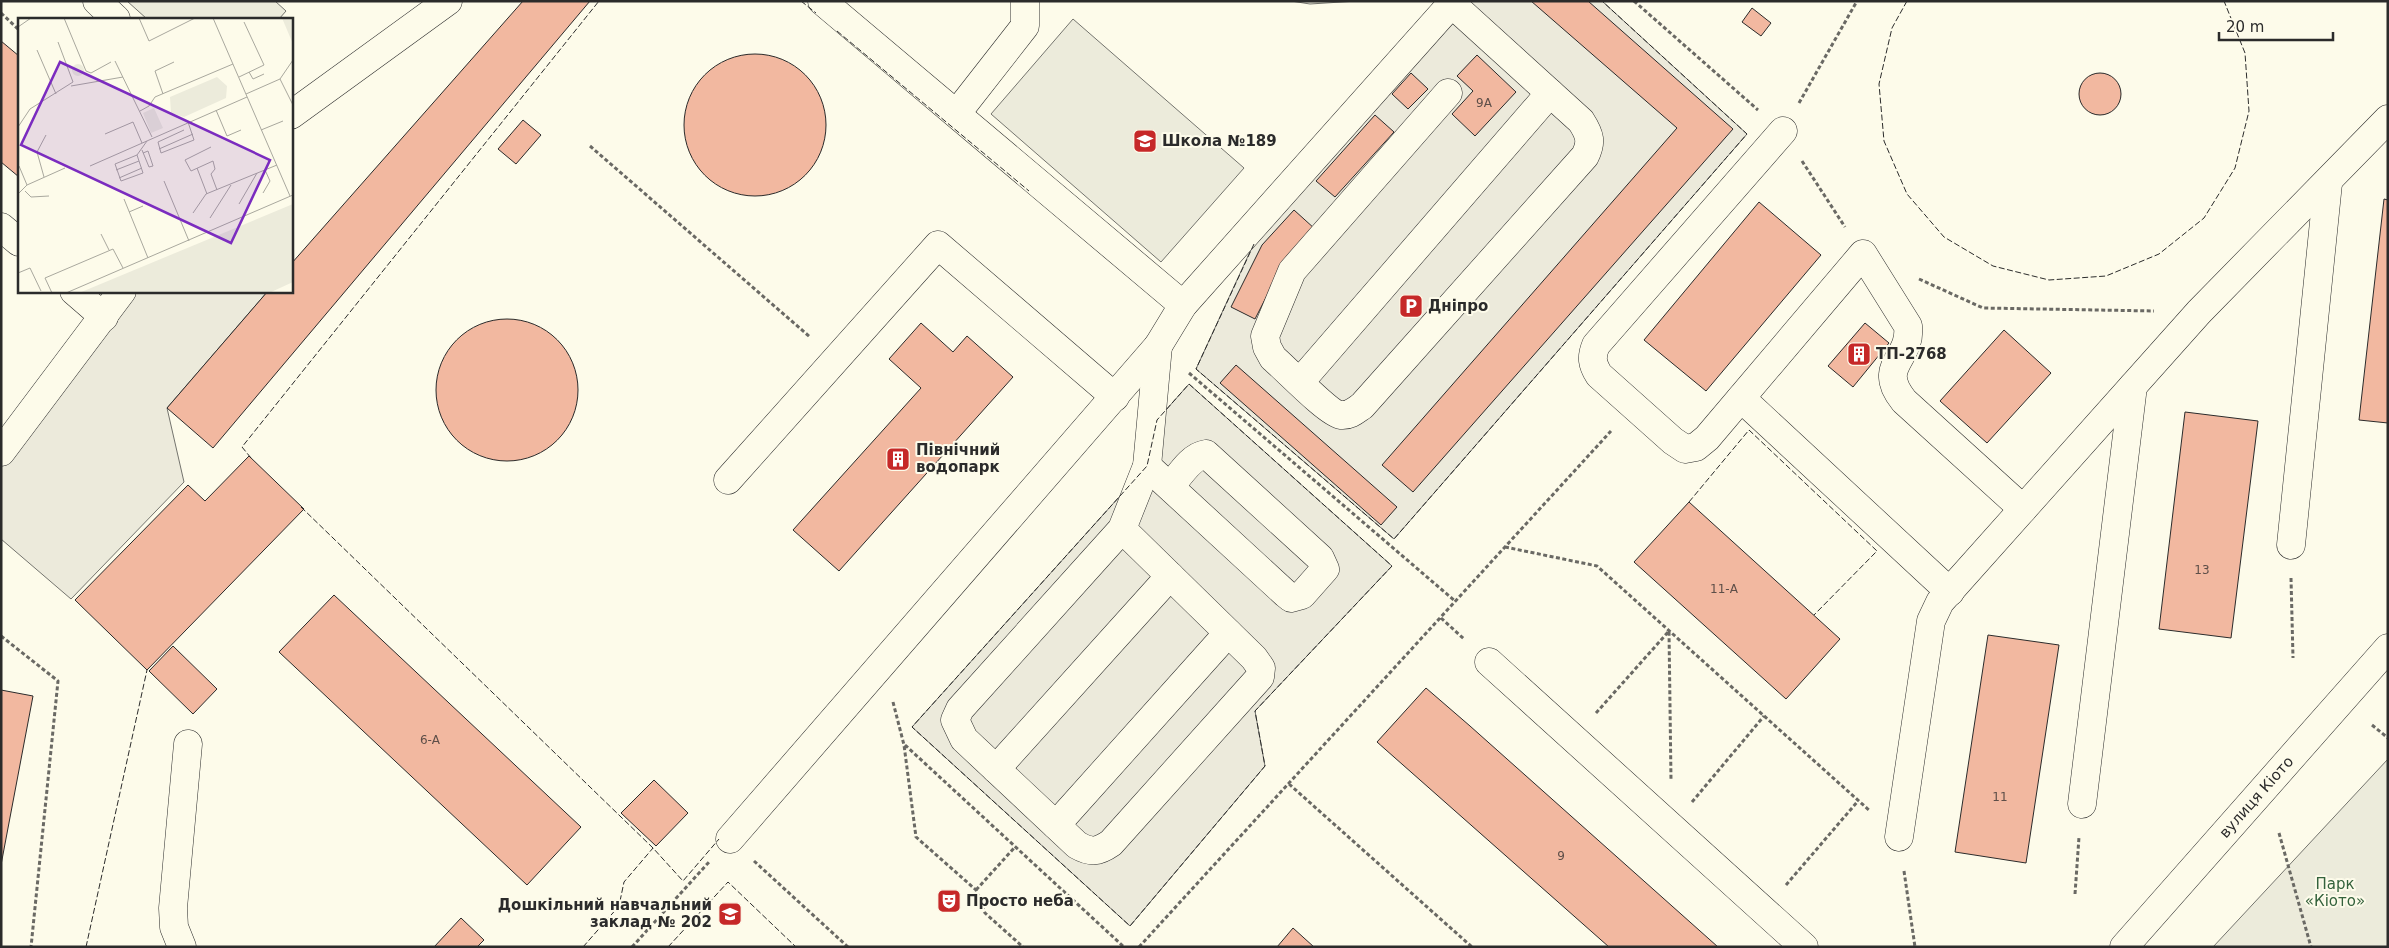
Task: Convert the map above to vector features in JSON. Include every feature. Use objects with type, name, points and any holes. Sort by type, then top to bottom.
[{"type":"street","points":[[97,1],[115,18]]},
{"type":"street","points":[[292,114],[448,1]]},
{"type":"street","points":[[822,1],[957,112],[1182,305]]},
{"type":"street","points":[[957,112],[1025,26],[1025,1]]},
{"type":"street","points":[[730,839],[1115,397],[1158,346],[1182,305],[1453,2],[1582,121],[1589,133],[1590,145],[1585,156],[1362,406],[1352,414],[1341,415],[1329,408],[1274,358],[1267,347],[1265,336],[1292,272],[1448,93]]},
{"type":"street","points":[[1300,382],[1550,93]]},
{"type":"street","points":[[1899,837],[1931,621],[1940,602],[2199,312],[2328,183],[2388,119]]},
{"type":"street","points":[[1782,131],[1596,345],[1592,356],[1594,366],[1599,375],[1673,442],[1685,449],[1696,447],[1707,438],[1863,254],[1908,326],[1909,338],[1895,365],[1892,376],[1895,390],[2023,509]]},
{"type":"street","points":[[2291,545],[2328,183]]},
{"type":"street","points":[[1,227],[18,241]]},
{"type":"street","points":[[728,480],[938,244],[1115,397]]},
{"type":"street","points":[[75,292],[104,317]]},
{"type":"street","points":[[1,452],[121,292]]},
{"type":"street","points":[[1122,529],[1261,668],[1260,676],[1255,684],[1111,843],[1099,851],[1088,851],[1077,845],[964,739],[954,720],[960,709],[1122,529],[1147,466],[1158,346]]},
{"type":"street","points":[[2082,804],[2133,386]]},
{"type":"street","points":[[1741,398],[1950,592]]},
{"type":"street","points":[[1147,466],[1291,598],[1302,595],[1324,569],[1320,558],[1206,454],[1198,455],[1170,487]]},
{"type":"street","points":[[996,769],[1170,576]]},
{"type":"street","points":[[1056,825],[1228,633]]},
{"type":"street","name":"вулиця Кіото","points":[[2124,947],[2388,648]]},
{"type":"street","points":[[1489,662],[1804,947]]},
{"type":"street","points":[[182,947],[174,927],[173,908],[188,744]]},
{"type":"path","points":[[1782,131],[1857,1]]},
{"type":"path","points":[[1,13],[18,29]]},
{"type":"path","points":[[590,146],[836,360]]},
{"type":"path","points":[[1914,277],[1984,308],[2199,312]]},
{"type":"path","points":[[1158,346],[1455,602]]},
{"type":"path","points":[[1139,947],[1634,407]]},
{"type":"path","points":[[2291,545],[2293,658]]},
{"type":"path","points":[[1504,547],[1597,566],[1899,837],[1915,947]]},
{"type":"path","points":[[1574,738],[1669,631]]},
{"type":"path","points":[[1669,631],[1672,826]]},
{"type":"path","points":[[1,636],[58,680],[32,947]]},
{"type":"path","points":[[1672,826],[1764,716]]},
{"type":"path","points":[[2372,725],[2388,738]]},
{"type":"path","points":[[1023,947],[985,913],[976,890],[916,837],[904,745],[1124,947]]},
{"type":"path","points":[[1289,784],[1472,947]]},
{"type":"path","points":[[1765,910],[1858,801]]},
{"type":"path","points":[[2075,894],[2082,804]]},
{"type":"path","points":[[2279,833],[2311,947]]},
{"type":"path","points":[[632,947],[730,839],[848,947]]},
{"type":"path","points":[[976,890],[1015,846]]},
{"type":"green space","points":[[127,1],[275,1],[286,11],[280,18],[146,18]]},
{"type":"green space","points":[[1291,1],[1357,1],[1310,4]]},
{"type":"green space","points":[[1073,19],[1244,168],[1161,262],[991,114]]},
{"type":"green space","name":"Парк «Кіото»","points":[[2388,759],[2388,947],[2213,947]]},
{"type":"shaded area","name":"Дніпро","points":[[1470,1],[1602,1],[1747,134],[1394,539],[1196,369],[1254,243]]},
{"type":"shaded area","points":[[129,292],[267,292],[167,408],[184,482],[71,599],[1,539],[1,460]]},
{"type":"shaded area","points":[[1189,384],[1392,566],[1255,711],[1265,766],[1130,926],[912,727],[1147,466],[1157,420]]},
{"type":"building","points":[[523,1],[590,1],[213,448],[167,408],[267,292],[292,292],[292,263]]},
{"type":"building","points":[[1531,1],[1588,1],[1733,129],[1413,492],[1382,465],[1677,128]]},
{"type":"building","points":[[1752,8],[1771,23],[1761,36],[1742,22]]},
{"type":"building","points":[[1,41],[18,55],[18,176],[1,162]]},
{"type":"building","points":[[755,54],[769,55],[782,59],[795,66],[805,75],[814,85],[821,98],[825,111],[825,139],[821,152],[814,165],[805,175],[795,184],[782,191],[769,195],[755,196],[741,195],[728,191],[715,184],[705,175],[696,165],[689,152],[685,139],[684,125],[685,111],[689,98],[696,85],[705,75],[715,66],[728,59],[741,55]]},
{"type":"building","points":[[1477,55],[1516,92],[1475,136],[1452,114],[1473,91],[1457,76]]},
{"type":"building","points":[[1411,73],[1428,89],[1408,109],[1392,94]]},
{"type":"building","points":[[2100,73],[2115,79],[2121,94],[2115,109],[2100,115],[2085,109],[2079,94],[2085,79]]},
{"type":"building","points":[[1375,115],[1394,132],[1335,197],[1316,181]]},
{"type":"building","points":[[523,120],[541,135],[516,164],[498,149]]},
{"type":"building","points":[[2384,199],[2388,200],[2388,423],[2359,420]]},
{"type":"building","points":[[1759,202],[1821,255],[1706,391],[1644,340]]},
{"type":"building","points":[[1294,210],[1315,229],[1282,266],[1255,319],[1231,307],[1262,245]]},
{"type":"building","points":[[507,319],[521,320],[534,324],[547,331],[557,340],[566,350],[573,363],[577,376],[577,404],[573,417],[566,430],[557,440],[547,449],[534,456],[521,460],[507,461],[493,460],[480,456],[467,449],[457,440],[448,430],[441,417],[437,404],[436,390],[437,376],[441,363],[448,350],[457,340],[467,331],[480,324],[493,320]]},
{"type":"building","name":"Північний водопарк","points":[[921,323],[953,352],[967,336],[1013,377],[839,571],[793,530],[921,388],[889,359]]},
{"type":"building","name":"ТП-2768","points":[[1865,323],[1889,343],[1853,387],[1828,366]]},
{"type":"building","points":[[2004,330],[2051,373],[1987,443],[1940,401]]},
{"type":"building","points":[[1236,365],[1397,507],[1381,525],[1220,383]]},
{"type":"building","points":[[2185,412],[2258,421],[2231,638],[2159,629]]},
{"type":"building","points":[[249,456],[304,509],[147,670],[75,600],[188,485],[205,501]]},
{"type":"building","points":[[1689,502],[1840,639],[1786,699],[1634,562]]},
{"type":"building","points":[[334,595],[581,827],[527,885],[279,652]]},
{"type":"building","points":[[1988,635],[2059,645],[2026,863],[1955,852]]},
{"type":"building","points":[[173,646],[217,689],[193,714],[149,671]]},
{"type":"building","points":[[1426,688],[1718,947],[1609,947],[1377,742]]},
{"type":"building","points":[[1,690],[33,696],[1,865]]},
{"type":"building","points":[[654,780],[688,813],[656,846],[621,813]]},
{"type":"building","points":[[461,918],[484,940],[477,947],[434,947]]},
{"type":"building","points":[[1293,928],[1314,947],[1277,947]]},
{"type":"fence","points":[[251,458],[242,447],[599,1]]},
{"type":"fence","points":[[801,1],[816,13]]},
{"type":"fence","points":[[1254,244],[1196,369],[1394,539],[1747,134],[1602,1]]},
{"type":"fence","points":[[1907,1],[1892,28],[1879,84],[1884,141],[1907,194],[1944,237],[1993,266],[2049,280],[2106,276],[2159,254],[2204,218],[2235,168],[2249,111],[2245,53],[2224,1]]},
{"type":"fence","points":[[837,31],[1029,191]]},
{"type":"fence","points":[[1189,384],[1392,566],[1255,711],[1265,766],[1130,926],[912,727],[1147,466],[1157,420],[1189,384]]},
{"type":"fence","points":[[1689,502],[1749,430],[1877,551],[1814,615]]},
{"type":"fence","points":[[301,507],[653,848],[683,881],[719,839]]},
{"type":"fence","points":[[86,947],[147,670]]},
{"type":"fence","points":[[583,947],[619,906],[624,882],[653,848]]},
{"type":"fence","points":[[668,947],[728,882],[796,947]]},
{"type":"place","name":"Школа №189","points":[[1145,141]]},
{"type":"place","name":"Дніпро","points":[[1411,306]]},
{"type":"place","name":"ТП-2768","points":[[1859,354]]},
{"type":"place","name":"Північний водопарк","points":[[898,459]]},
{"type":"place","name":"Просто неба","points":[[949,901]]},
{"type":"place","name":"Дошкільний навчальний заклад № 202","points":[[730,914]]}]
